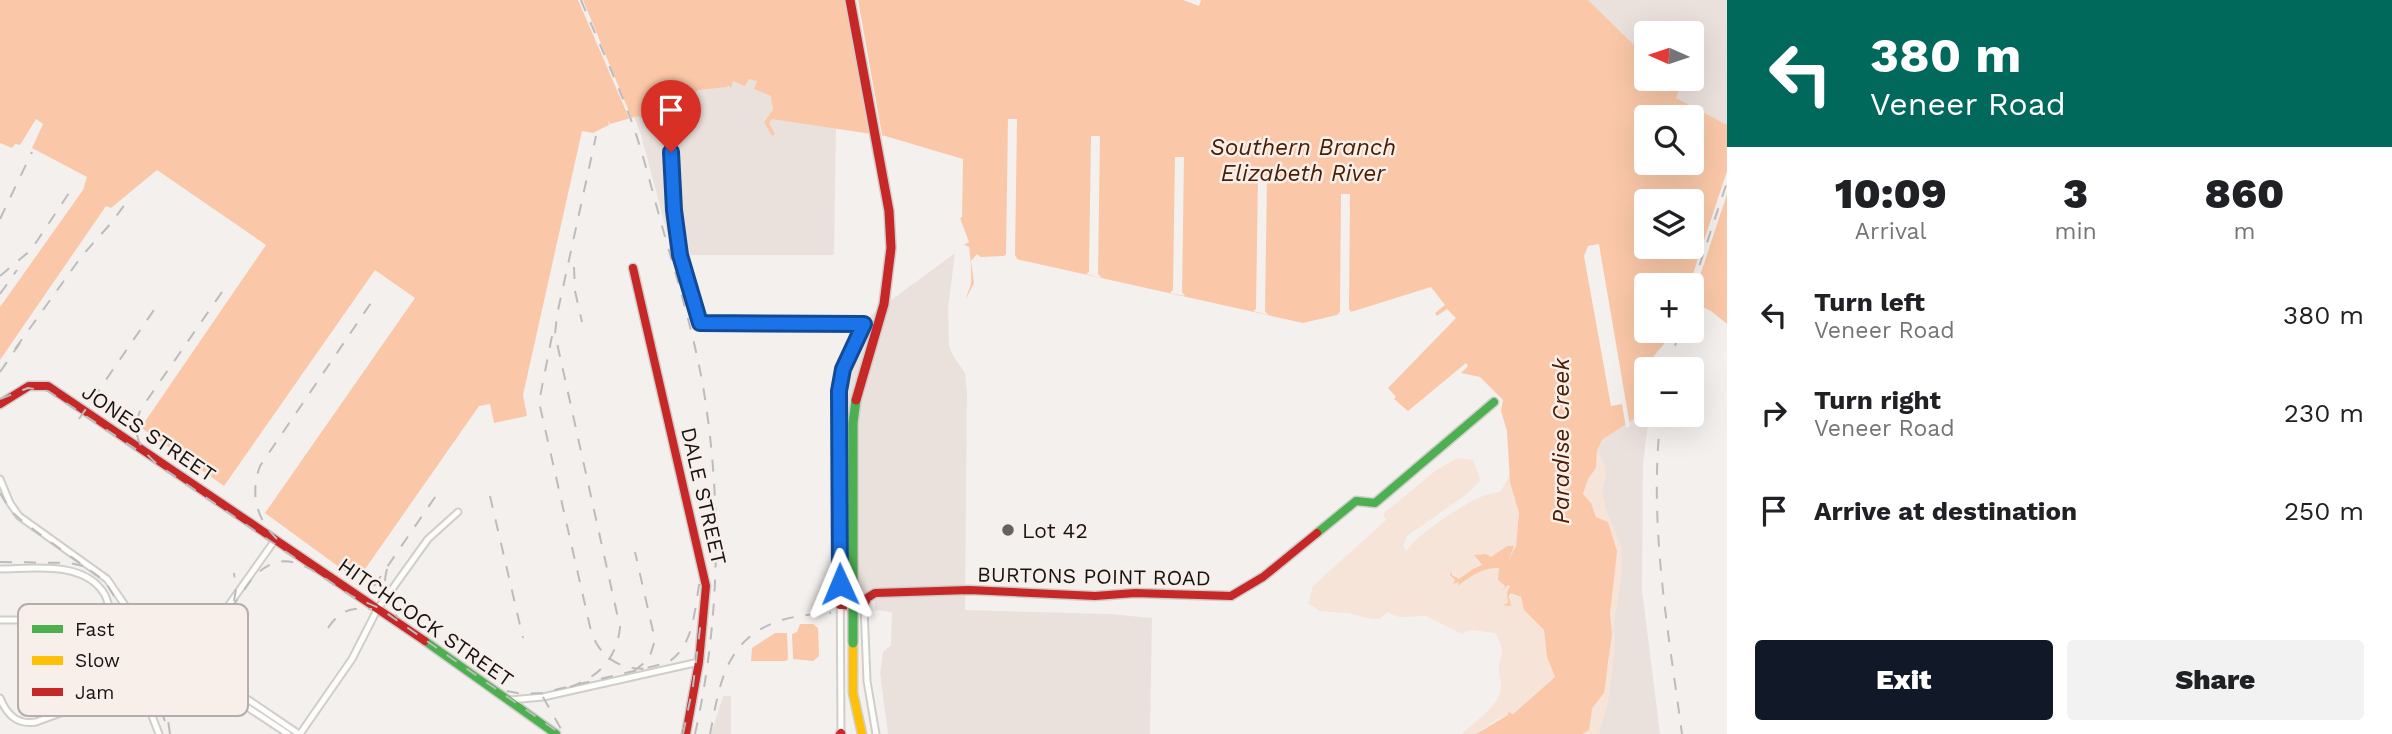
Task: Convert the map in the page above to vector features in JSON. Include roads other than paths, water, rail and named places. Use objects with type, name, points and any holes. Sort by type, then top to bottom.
[{"type":"street","points":[[850,0],[889,211],[891,248],[884,304],[857,395],[853,423],[853,694],[862,734]]},
{"type":"street","points":[[671,152],[680,255],[700,323],[865,322],[843,369],[839,391],[840,734]]},
{"type":"street","name":"DALE STREET","points":[[633,268],[706,582],[699,662],[687,734]]},
{"type":"street","name":"JONES STREET","points":[[0,404],[27,387],[40,384],[48,386],[275,540]]},
{"type":"street","name":"BURTONS POINT ROAD","points":[[840,605],[864,606],[867,598],[875,593],[930,590],[1095,596],[1135,593],[1231,596],[1262,577],[1356,501],[1375,503],[1494,402]]},
{"type":"street","points":[[0,479],[19,516],[107,579],[125,604]]},
{"type":"street","points":[[248,700],[299,734],[352,659],[378,608],[428,539],[458,512]]},
{"type":"street","points":[[229,604],[275,540]]},
{"type":"street","name":"HITCHCOCK STREET","points":[[275,540],[378,608],[556,734]]},
{"type":"street","points":[[0,569],[68,570],[91,579],[108,604]]},
{"type":"street","points":[[864,606],[867,681],[876,734]]},
{"type":"street","points":[[0,620],[18,620]]},
{"type":"street","points":[[509,700],[543,697],[699,662]]},
{"type":"street","points":[[0,698],[10,715],[25,723],[54,716]]},
{"type":"street","points":[[248,708],[288,734]]},
{"type":"street","points":[[152,716],[159,734]]},
{"type":"water","name":"Southern Branch Elizabeth River","points":[[0,0],[1183,0],[1199,6],[1201,0],[1588,0],[1634,45],[1634,91],[1679,91],[1676,98],[1689,105],[1634,105],[1634,175],[1704,175],[1704,113],[1727,125],[1727,324],[1704,308],[1704,273],[1634,273],[1634,343],[1665,343],[1654,357],[1634,357],[1634,419],[1602,440],[1597,450],[1596,468],[1588,479],[1583,494],[1591,503],[1596,517],[1608,522],[1617,551],[1610,614],[1612,633],[1604,693],[1592,708],[1589,730],[1582,734],[1476,734],[1508,715],[1508,712],[1513,714],[1555,677],[1547,657],[1544,630],[1524,610],[1521,597],[1511,593],[1511,606],[1503,605],[1508,603],[1507,592],[1510,586],[1503,590],[1505,586],[1498,580],[1499,568],[1477,573],[1458,586],[1459,582],[1453,584],[1455,580],[1450,575],[1451,571],[1452,575],[1459,579],[1482,565],[1474,555],[1486,554],[1491,557],[1507,546],[1514,546],[1509,559],[1516,546],[1519,513],[1510,482],[1507,431],[1501,411],[1503,400],[1480,377],[1461,373],[1468,366],[1466,363],[1408,411],[1394,399],[1396,397],[1388,388],[1456,318],[1447,309],[1437,316],[1435,313],[1445,305],[1431,287],[1354,311],[1303,323],[1002,256],[981,257],[977,254],[971,261],[974,283],[966,299],[971,275],[969,247],[964,245],[969,242],[960,218],[963,159],[885,136],[772,119],[769,123],[775,134],[772,136],[764,122],[773,110],[771,96],[754,89],[757,81],[749,79],[745,86],[733,81],[731,88],[728,85],[698,90],[680,103],[657,114],[610,124],[608,120],[609,125],[593,133],[582,131],[523,395],[527,416],[494,423],[490,404],[479,406],[363,572],[354,578],[265,513],[415,298],[375,270],[224,486],[143,429],[144,423],[266,245],[157,170],[111,208],[106,206],[0,360],[0,307],[83,190],[87,177],[32,148],[43,124],[36,119],[20,145],[15,144],[12,148],[0,143]]},
{"type":"water","points":[[800,624],[813,624],[818,628],[819,656],[813,661],[793,659],[792,634],[797,632]]},
{"type":"water","points":[[775,633],[787,633],[788,659],[751,661],[752,648]]},
{"type":"railway","points":[[581,0],[640,146],[686,312],[704,392],[714,477],[716,563],[709,649],[695,734]]},
{"type":"railway","points":[[570,687],[590,678],[605,665],[615,648],[620,627],[555,334],[596,136]]},
{"type":"railway","points":[[0,219],[32,152]]},
{"type":"railway","points":[[1697,273],[1727,182]]},
{"type":"railway","points":[[0,276],[31,250],[75,184]]},
{"type":"railway","points":[[15,349],[81,257],[131,196]]},
{"type":"railway","points":[[574,267],[575,291],[582,322]]},
{"type":"railway","points":[[0,294],[17,270]]},
{"type":"railway","points":[[222,292],[141,409],[136,432],[141,446],[157,464],[298,560]]},
{"type":"railway","points":[[277,539],[264,523],[257,505],[255,486],[260,466],[375,297]]},
{"type":"railway","points":[[79,419],[156,307]]},
{"type":"railway","points":[[552,336],[539,402],[591,631],[600,649],[614,662],[632,668],[652,668]]},
{"type":"railway","points":[[0,372],[20,343]]},
{"type":"railway","points":[[1672,357],[1676,343]]},
{"type":"railway","points":[[0,399],[28,388],[48,391],[143,454]]},
{"type":"railway","points":[[1660,427],[1658,535],[1682,734]]},
{"type":"railway","points":[[374,586],[442,487]]},
{"type":"railway","points":[[0,493],[10,510],[23,522],[105,581],[119,604]]},
{"type":"railway","points":[[490,496],[523,638]]},
{"type":"railway","points":[[634,671],[649,659],[655,640],[635,552]]},
{"type":"railway","points":[[234,604],[263,568],[287,561],[299,564],[351,596],[382,610],[561,734]]},
{"type":"railway","points":[[0,562],[70,563],[83,566]]},
{"type":"railway","points":[[387,569],[386,595],[398,618]]},
{"type":"railway","points":[[234,573],[234,601]]},
{"type":"railway","points":[[507,691],[522,694],[542,693],[667,663],[676,656],[688,637],[700,580]]},
{"type":"railway","points":[[328,628],[337,617],[347,611],[372,609]]},
{"type":"railway","points":[[710,734],[724,675],[742,644],[753,634],[781,620],[831,613]]},
{"type":"railway","points":[[683,734],[693,686],[701,620]]},
{"type":"railway","points":[[543,697],[561,729]]},
{"type":"railway","points":[[163,716],[165,721]]},
{"type":"railway","points":[[167,716],[170,734]]},
{"type":"place","name":"Lot 42","points":[[1008,530]]},
{"type":"water label","name":"Paradise Creek","points":[[1561,441]]}]
